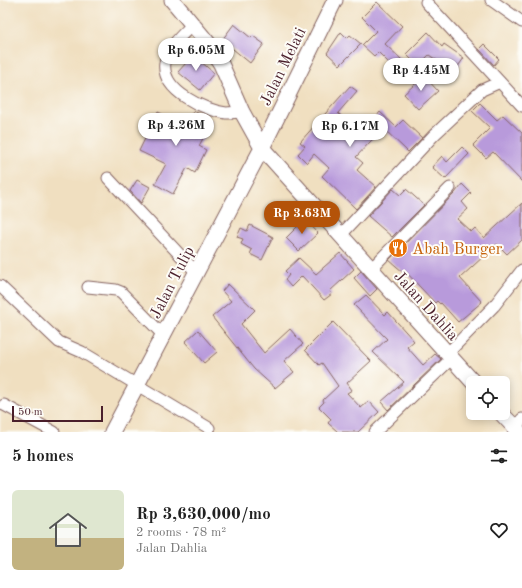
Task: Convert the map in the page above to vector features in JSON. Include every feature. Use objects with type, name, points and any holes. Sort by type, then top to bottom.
[{"type":"main road","name":"Jalan Dahlia","points":[[172,0],[208,43],[221,64],[242,112],[262,148],[370,270],[468,376]]},
{"type":"main road","name":"Jalan Melati","points":[[262,148],[335,0]]},
{"type":"main road","name":"Jalan Tulip","points":[[112,432],[262,148]]},
{"type":"main road","points":[[510,420],[518,426]]},
{"type":"street","points":[[491,0],[522,22]]},
{"type":"street","points":[[426,2],[522,106]]},
{"type":"street","points":[[193,24],[174,45],[165,63],[169,84],[182,95],[206,106],[226,113],[242,112]]},
{"type":"street","points":[[340,236],[434,135],[482,90],[500,82]]},
{"type":"street","points":[[108,178],[196,272]]},
{"type":"street","points":[[370,270],[450,188]]},
{"type":"street","points":[[375,432],[449,356],[494,306],[522,270]]},
{"type":"street","points":[[0,286],[59,342],[82,352],[209,428]]},
{"type":"street","points":[[88,287],[116,290],[121,292],[164,336]]},
{"type":"street","points":[[4,405],[54,432]]},
{"type":"building","points":[[377,2],[402,26],[385,44],[401,59],[393,67],[378,52],[374,56],[362,45],[376,31],[362,17]]},
{"type":"building","points":[[234,24],[251,38],[253,36],[264,44],[250,63],[222,40]]},
{"type":"building","points":[[341,32],[347,38],[350,35],[361,44],[340,65],[327,53]]},
{"type":"building","points":[[428,32],[442,47],[444,44],[464,58],[454,72],[429,55],[418,66],[406,54]]},
{"type":"building","points":[[484,44],[499,59],[494,65],[479,49]]},
{"type":"building","points":[[193,55],[214,73],[200,90],[178,72]]},
{"type":"building","points":[[424,76],[438,91],[418,109],[404,94]]},
{"type":"building","points":[[350,86],[357,91],[338,113],[361,134],[380,112],[396,127],[403,120],[422,138],[408,152],[383,128],[356,157],[363,163],[357,170],[376,187],[356,209],[322,176],[329,168],[314,154],[307,163],[298,154],[305,146],[300,142]]},
{"type":"building","points":[[480,103],[497,120],[503,115],[522,133],[522,182],[493,152],[486,158],[473,145],[490,128],[472,111]]},
{"type":"building","points":[[194,111],[212,121],[199,146],[206,150],[195,173],[187,168],[173,194],[155,184],[166,164],[139,151],[158,112],[186,126]]},
{"type":"building","points":[[462,147],[469,154],[445,179],[432,167],[442,156],[447,162]]},
{"type":"building","points":[[137,180],[150,187],[141,203],[130,191]]},
{"type":"building","points":[[462,184],[471,193],[462,202],[468,209],[457,219],[471,232],[475,228],[484,238],[522,203],[522,240],[507,254],[497,244],[460,278],[482,302],[458,322],[441,303],[440,304],[437,301],[435,303],[405,271],[403,272],[389,260]]},
{"type":"building","points":[[393,189],[400,195],[406,189],[424,205],[392,237],[368,216]]},
{"type":"building","points":[[305,219],[318,233],[299,251],[286,238]]},
{"type":"building","points":[[250,225],[273,237],[262,260],[250,254],[252,250],[241,244],[243,239],[237,237],[241,228],[247,231]]},
{"type":"building","points":[[340,253],[354,269],[330,291],[332,294],[324,300],[302,276],[291,287],[285,280],[289,275],[285,271],[299,258],[316,274]]},
{"type":"building","points":[[361,271],[377,289],[370,296],[354,278]]},
{"type":"building","points":[[228,284],[255,310],[241,324],[264,353],[290,329],[303,344],[284,361],[294,372],[275,388],[254,369],[212,317],[231,301],[222,291]]},
{"type":"building","points":[[366,295],[385,315],[388,312],[414,341],[407,347],[423,365],[435,354],[441,359],[388,410],[381,402],[404,382],[373,352],[387,339],[354,305]]},
{"type":"building","points":[[333,322],[371,361],[347,383],[352,390],[347,393],[361,408],[369,401],[379,412],[358,432],[338,432],[328,423],[331,419],[319,407],[324,402],[323,400],[338,386],[322,363],[319,365],[305,350]]},
{"type":"building","points":[[198,330],[217,352],[204,363],[185,342]]},
{"type":"place","name":"Abah Burger","points":[[398,248]]}]
